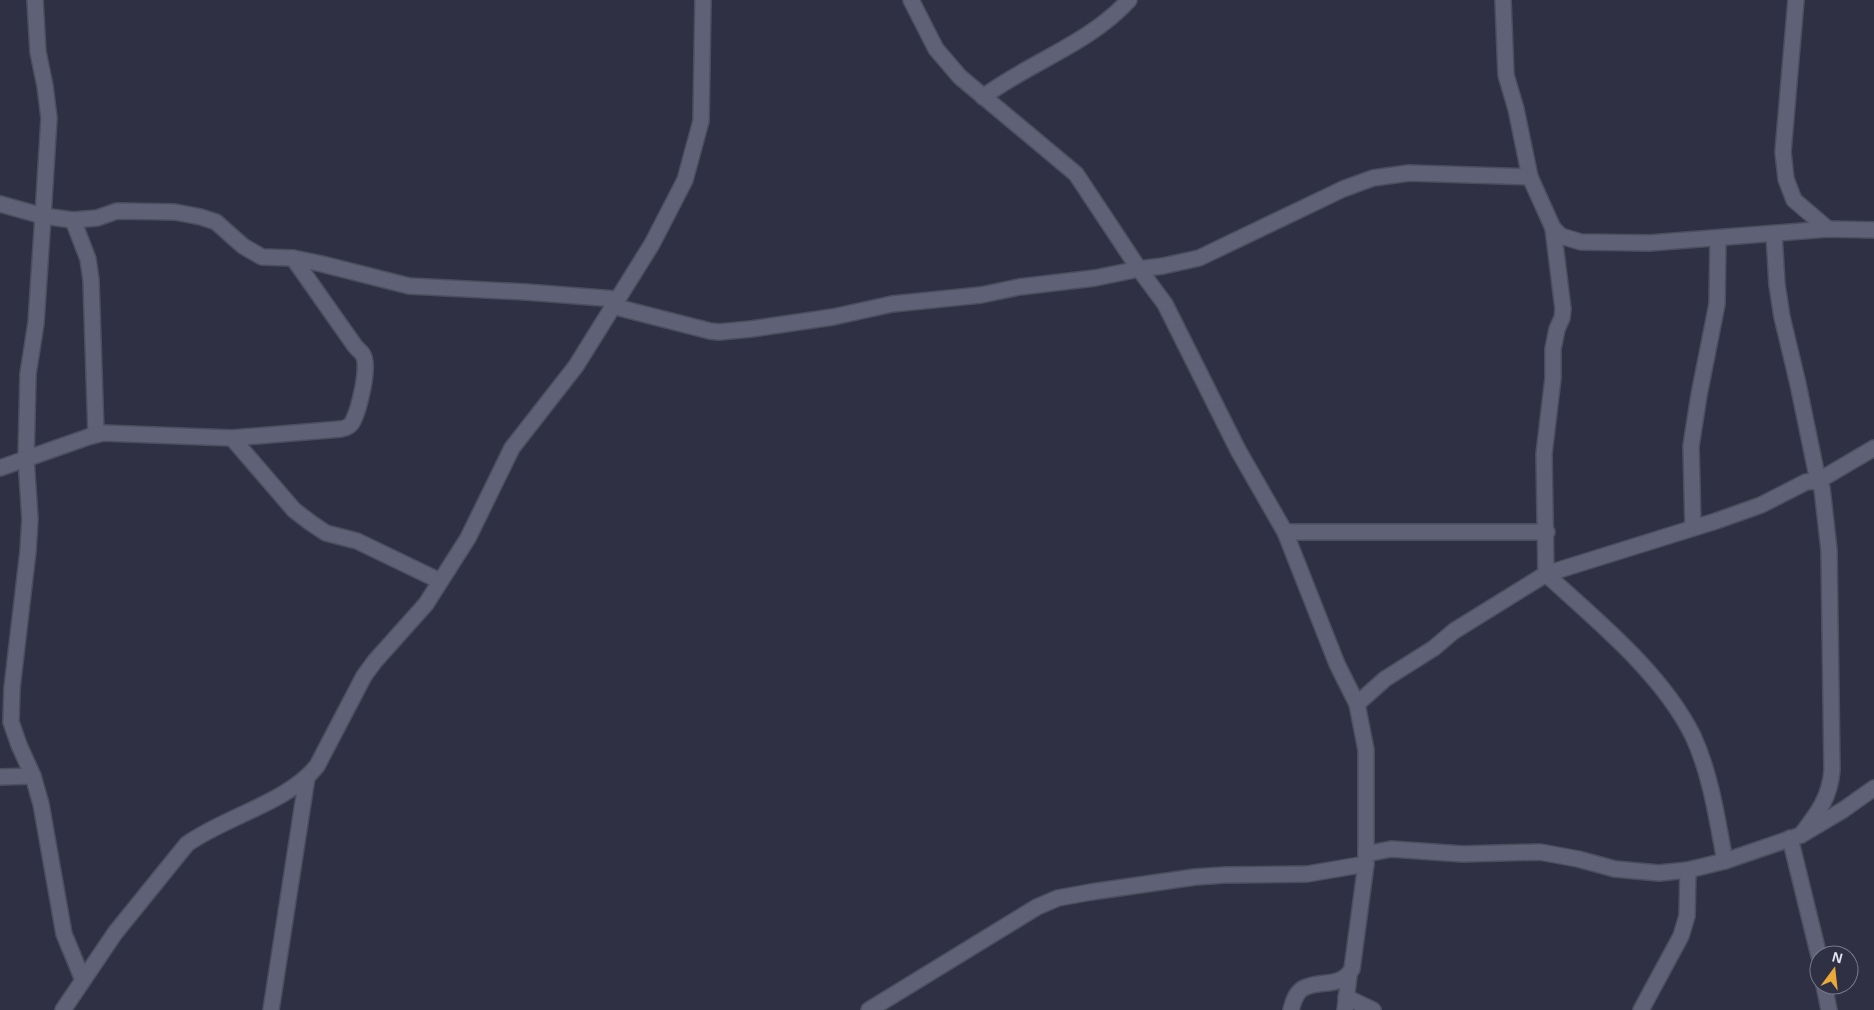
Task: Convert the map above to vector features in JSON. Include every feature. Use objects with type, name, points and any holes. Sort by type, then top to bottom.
[{"type":"street","points":[[34,0],[38,52],[45,86],[48,118],[36,323],[28,374],[26,458],[30,519],[11,722],[18,745],[33,776],[41,804],[64,934],[83,980]]},
{"type":"street","points":[[63,1010],[115,933],[187,844],[200,834],[270,800],[307,777],[317,766],[364,676],[426,604],[468,538],[512,448],[576,366],[652,244],[685,180],[701,121],[703,0]]},
{"type":"street","points":[[911,0],[936,49],[960,77],[1076,174],[1139,269],[1165,304],[1238,450],[1285,532],[1337,664],[1357,704],[1366,750],[1366,859],[1352,969],[1342,980],[1302,990],[1294,998],[1291,1010]]},
{"type":"street","points":[[983,96],[1006,80],[1045,60],[1093,31],[1116,15],[1129,0]]},
{"type":"street","points":[[1503,0],[1506,76],[1516,109],[1530,177],[1553,228],[1563,309],[1553,349],[1553,378],[1544,454],[1546,574],[1632,654],[1673,705],[1693,736],[1710,786],[1725,861]]},
{"type":"street","points":[[1796,0],[1783,152],[1786,179],[1794,200],[1828,229]]},
{"type":"street","points":[[0,204],[43,216],[73,220],[97,218],[117,211],[131,210],[192,215],[216,222],[254,253],[262,256],[293,258],[409,286],[526,292],[614,303],[719,332],[833,317],[892,304],[940,300],[1019,287],[1095,278],[1199,258],[1343,189],[1373,178],[1409,173],[1530,177]]},
{"type":"street","points":[[73,220],[88,259],[91,280],[96,434]]},
{"type":"street","points":[[1553,228],[1561,236],[1581,242],[1649,243],[1828,229],[1874,230]]},
{"type":"street","points":[[1774,234],[1782,317],[1802,401],[1818,481],[1822,488],[1829,550],[1831,776],[1823,805],[1796,836]]},
{"type":"street","points":[[1694,528],[1691,446],[1717,304],[1718,238]]},
{"type":"street","points":[[0,468],[103,433],[232,438],[347,427],[353,422],[366,367],[364,355],[355,346],[293,258]]},
{"type":"street","points":[[232,438],[294,510],[311,523],[326,533],[357,541],[440,581]]},
{"type":"street","points":[[1357,704],[1385,679],[1434,648],[1454,631],[1546,574],[1761,505],[1806,482],[1818,481],[1874,448]]},
{"type":"street","points":[[1285,532],[1546,532]]},
{"type":"street","points":[[0,777],[33,776]]},
{"type":"street","points":[[271,1010],[307,777]]},
{"type":"street","points":[[869,1010],[1036,907],[1058,898],[1225,875],[1307,874],[1366,859],[1391,849],[1463,854],[1540,852],[1578,859],[1615,869],[1659,873],[1688,870],[1725,861],[1796,836],[1843,810],[1874,788]]},
{"type":"street","points":[[1796,836],[1817,945]]},
{"type":"street","points":[[1641,1010],[1681,936],[1687,916],[1688,870]]},
{"type":"street","points":[[1348,975],[1346,1004],[1373,1010]]},
{"type":"street","points":[[1826,995],[1828,1010]]}]
